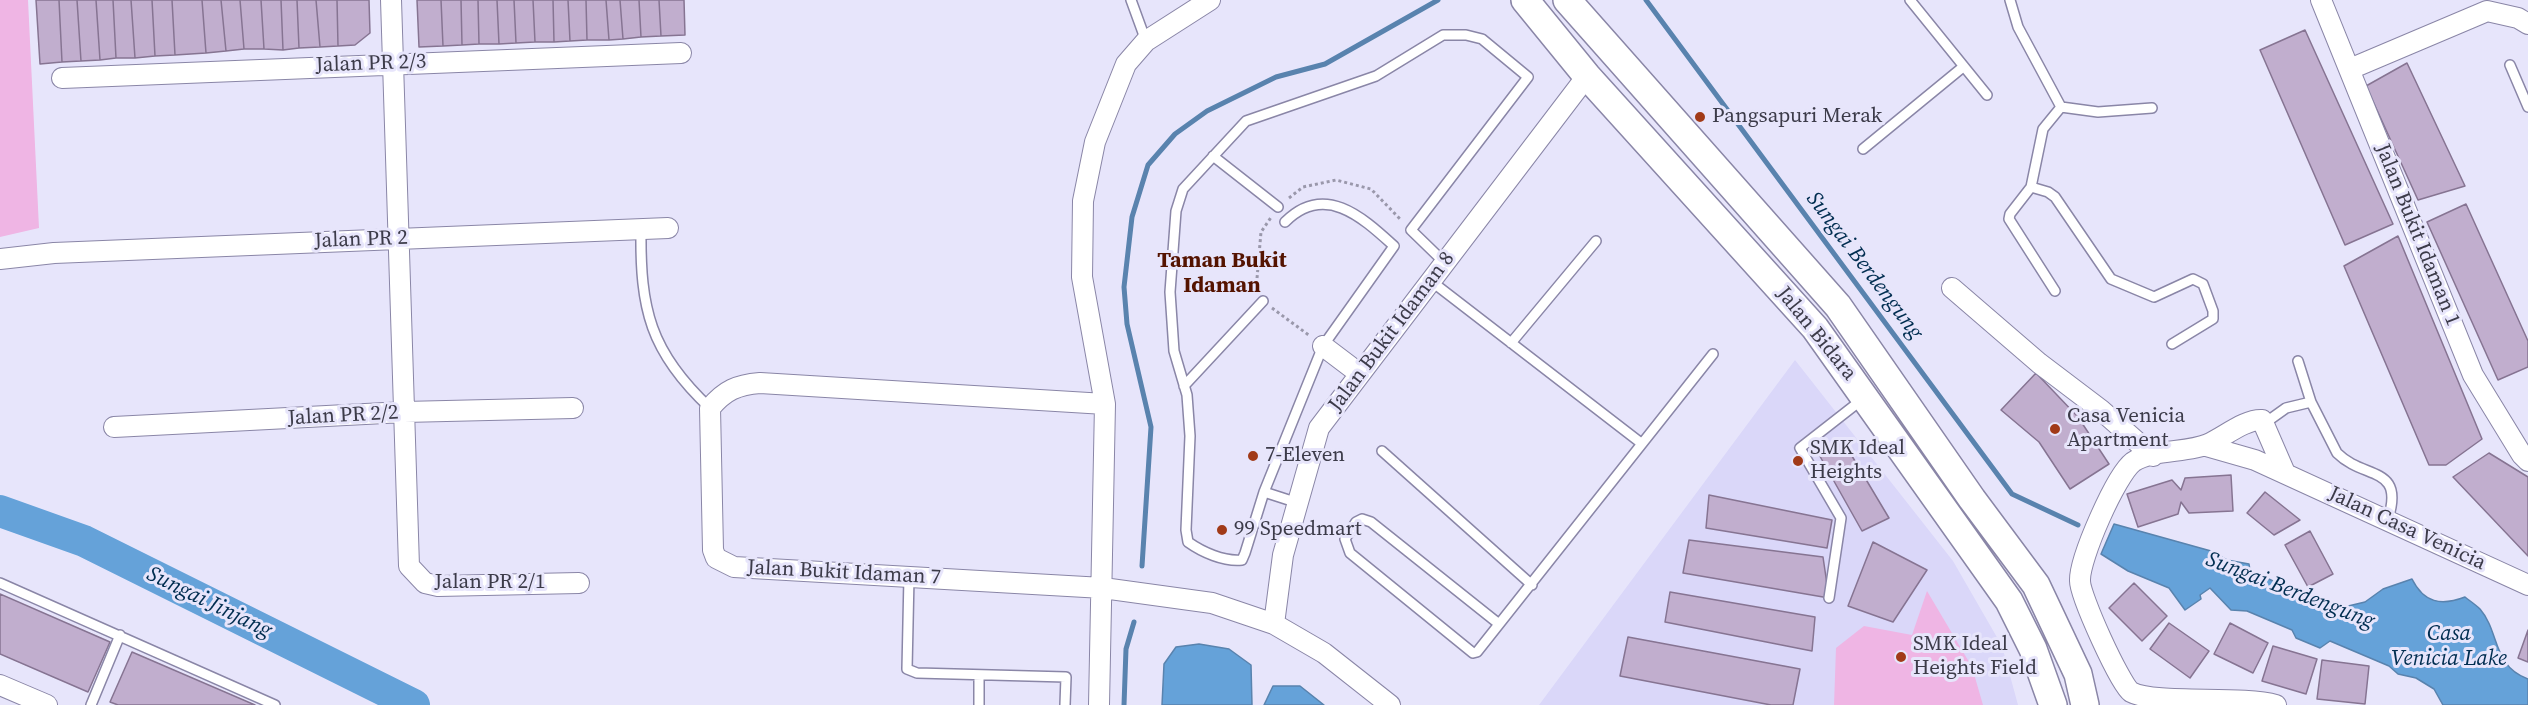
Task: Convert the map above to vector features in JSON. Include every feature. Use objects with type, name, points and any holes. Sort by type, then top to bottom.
[{"type":"main road","name":"Jalan Bidara","points":[[1525,0],[1587,76],[1809,322],[1865,397],[2009,601],[2033,649],[2053,705]]},
{"type":"main road","name":"Jalan Bidara","points":[[1567,0],[1838,306],[1972,499],[2036,585],[2078,674],[2085,705]]},
{"type":"street","points":[[391,0],[404,412]]},
{"type":"street","points":[[1099,705],[1105,404],[1082,277],[1083,201],[1095,142],[1126,64],[1146,41],[1210,0]]},
{"type":"street","name":"Jalan Bukit Idaman 1","points":[[2321,0],[2474,375],[2522,455],[2528,461]]},
{"type":"street","points":[[2350,69],[2487,11],[2518,18],[2528,24]]},
{"type":"street","name":"Jalan PR 2/3","points":[[62,78],[681,53]]},
{"type":"street","name":"Jalan Bukit Idaman 8","points":[[1274,624],[1283,555],[1319,428],[1587,76]]},
{"type":"street","name":"Jalan PR 2","points":[[0,259],[54,253],[668,228]]},
{"type":"street","points":[[1952,288],[2039,363],[2102,410],[2152,456]]},
{"type":"street","points":[[1323,346],[1360,374]]},
{"type":"street","points":[[710,408],[727,391],[737,386],[760,383],[1105,404]]},
{"type":"street","name":"Jalan PR 2/2","points":[[114,427],[404,412],[573,408]]},
{"type":"street","name":"Jalan Bukit Idaman 7","points":[[710,408],[710,540],[716,558],[734,567],[1103,588],[1212,603],[1274,624],[1324,653],[1390,705]]},
{"type":"street","name":"Jalan PR 2/1","points":[[404,412],[409,566],[425,583],[438,586],[579,583]]},
{"type":"street","name":"Jalan Casa Venicia","points":[[2265,423],[2257,420],[2206,446],[2136,460],[2123,471],[2083,559],[2080,582],[2084,602],[2121,678],[2131,692],[2146,698],[2179,701],[2251,700],[2276,705]]},
{"type":"street","points":[[2265,423],[2285,473]]},
{"type":"street","name":"Jalan Casa Venicia","points":[[2206,446],[2255,460],[2528,585]]},
{"type":"street","points":[[0,685],[47,705]]},
{"type":"lane","points":[[1131,0],[1146,41]]},
{"type":"lane","points":[[1910,0],[1987,95]]},
{"type":"lane","points":[[2010,0],[2018,27],[2061,107]]},
{"type":"lane","points":[[1286,222],[1300,211],[1341,206],[1354,212],[1394,246],[1323,346],[1264,492],[1242,560],[1231,562],[1188,542],[1186,530],[1190,436],[1184,386],[1173,351],[1170,292],[1176,211],[1183,189],[1246,121],[1376,76],[1443,35],[1466,35],[1482,39],[1528,77],[1411,230],[1445,263]]},
{"type":"lane","points":[[2510,65],[2528,108]]},
{"type":"lane","points":[[1863,149],[1963,67]]},
{"type":"lane","points":[[2061,107],[2098,112],[2152,108]]},
{"type":"lane","points":[[2055,291],[2009,219],[2010,214],[2031,187],[2043,129],[2061,107]]},
{"type":"lane","points":[[1213,156],[1278,207]]},
{"type":"lane","points":[[2031,187],[2048,192],[2055,197],[2111,279],[2154,297],[2193,279],[2203,284],[2213,311],[2213,319],[2172,344]]},
{"type":"lane","points":[[641,229],[644,302],[649,324],[669,361],[686,384],[710,408]]},
{"type":"lane","points":[[1511,343],[1596,241]]},
{"type":"lane","points":[[1431,281],[1641,443]]},
{"type":"lane","points":[[1184,386],[1263,301]]},
{"type":"lane","points":[[1499,624],[1371,522],[1362,519],[1356,522],[1345,539],[1350,553],[1473,652],[1477,652],[1713,354]]},
{"type":"lane","points":[[2298,361],[2311,402],[2337,453],[2343,459],[2385,479],[2392,489],[2394,499],[2388,519]]},
{"type":"lane","points":[[1829,598],[1841,518],[1800,448],[1865,397]]},
{"type":"lane","points":[[2265,423],[2286,408],[2311,402]]},
{"type":"lane","points":[[1382,451],[1532,585]]},
{"type":"lane","points":[[1264,492],[1298,503]]},
{"type":"lane","points":[[909,576],[907,669],[917,672],[979,675],[1066,676],[1065,705]]},
{"type":"lane","points":[[0,583],[275,705]]},
{"type":"lane","points":[[91,705],[120,635]]},
{"type":"lane","points":[[979,675],[979,705]]},
{"type":"path","points":[[1278,207],[1261,232],[1256,290],[1263,301],[1323,346]]},
{"type":"shaded area","points":[[0,0],[28,0],[39,228],[0,237]]},
{"type":"shaded area","name":"SMK Ideal Heights","points":[[1795,360],[1953,561],[2002,646],[2018,705],[1539,705]]},
{"type":"shaded area","name":"SMK Ideal Heights Field","points":[[1927,591],[1972,667],[1983,705],[1834,705],[1836,648],[1864,626],[1912,635]]},
{"type":"water","name":"Casa Venicia Lake","points":[[2114,524],[2211,551],[2227,560],[2249,564],[2250,570],[2321,604],[2344,607],[2365,602],[2383,589],[2412,579],[2428,598],[2441,602],[2465,597],[2480,609],[2486,618],[2508,666],[2528,679],[2528,705],[2443,705],[2434,689],[2416,678],[2398,674],[2389,666],[2330,641],[2320,648],[2296,638],[2292,630],[2247,611],[2231,610],[2210,588],[2200,595],[2201,599],[2185,610],[2169,588],[2128,571],[2101,554]]},
{"type":"water","points":[[1199,644],[1229,649],[1251,665],[1252,705],[1162,705],[1164,664],[1176,647]]},
{"type":"water","points":[[1273,686],[1300,686],[1324,705],[1264,705]]},
{"type":"building","points":[[36,0],[59,0],[62,62],[40,64]]},
{"type":"building","points":[[59,0],[77,0],[81,61],[62,62]]},
{"type":"building","points":[[77,0],[96,0],[100,60],[81,61]]},
{"type":"building","points":[[96,0],[113,0],[116,58],[100,60]]},
{"type":"building","points":[[113,0],[131,0],[135,58],[116,58]]},
{"type":"building","points":[[131,0],[152,0],[155,56],[135,58]]},
{"type":"building","points":[[152,0],[172,0],[175,55],[155,56]]},
{"type":"building","points":[[172,0],[202,0],[206,53],[175,55]]},
{"type":"building","points":[[202,0],[221,0],[226,51],[206,53]]},
{"type":"building","points":[[221,0],[240,0],[244,49],[226,51]]},
{"type":"building","points":[[240,0],[261,0],[264,49],[244,49]]},
{"type":"building","points":[[261,0],[281,0],[283,50],[264,49]]},
{"type":"building","points":[[281,0],[297,0],[299,48],[283,50]]},
{"type":"building","points":[[297,0],[316,0],[320,47],[299,48]]},
{"type":"building","points":[[316,0],[337,0],[338,46],[320,47]]},
{"type":"building","points":[[337,0],[369,0],[370,33],[355,45],[338,46]]},
{"type":"building","points":[[417,0],[441,0],[443,46],[419,47]]},
{"type":"building","points":[[441,0],[461,0],[462,45],[443,46]]},
{"type":"building","points":[[461,0],[478,0],[479,44],[462,45]]},
{"type":"building","points":[[478,0],[497,0],[499,44],[479,44]]},
{"type":"building","points":[[497,0],[514,0],[516,43],[499,44]]},
{"type":"building","points":[[514,0],[533,0],[535,42],[516,43]]},
{"type":"building","points":[[533,0],[553,0],[554,42],[535,42]]},
{"type":"building","points":[[553,0],[568,0],[570,41],[554,42]]},
{"type":"building","points":[[568,0],[586,0],[587,40],[570,41]]},
{"type":"building","points":[[586,0],[606,0],[609,40],[587,40]]},
{"type":"building","points":[[606,0],[620,0],[623,39],[609,40]]},
{"type":"building","points":[[620,0],[639,0],[641,37],[623,39]]},
{"type":"building","points":[[639,0],[659,0],[661,36],[641,37]]},
{"type":"building","points":[[659,0],[684,0],[685,35],[661,36]]},
{"type":"building","points":[[2305,30],[2393,224],[2345,245],[2260,50]]},
{"type":"building","points":[[2407,63],[2465,186],[2418,200],[2366,86]]},
{"type":"building","points":[[2466,204],[2528,341],[2528,367],[2498,380],[2427,222]]},
{"type":"building","points":[[2398,236],[2482,439],[2446,465],[2429,465],[2344,266]]},
{"type":"building","name":"Casa Venicia Apartment","points":[[2036,373],[2078,417],[2109,464],[2070,489],[2039,442],[2001,410]]},
{"type":"building","points":[[1843,441],[1889,518],[1862,531],[1817,451]]},
{"type":"building","points":[[2489,453],[2528,477],[2528,556],[2453,477]]},
{"type":"building","name":"Casa Venicia Apartment","points":[[2231,475],[2233,511],[2189,513],[2181,502],[2178,514],[2138,527],[2127,494],[2172,480],[2181,490],[2185,478]]},
{"type":"building","points":[[2265,492],[2300,520],[2274,535],[2247,513]]},
{"type":"building","points":[[1709,495],[1832,520],[1827,548],[1706,528]]},
{"type":"building","points":[[2310,531],[2333,574],[2308,587],[2285,545]]},
{"type":"building","points":[[1689,540],[1823,557],[1829,598],[1683,573]]},
{"type":"building","points":[[1873,542],[1927,570],[1893,622],[1848,606]]},
{"type":"building","points":[[2134,583],[2167,616],[2142,641],[2109,608]]},
{"type":"building","points":[[1670,592],[1815,617],[1812,651],[1665,622]]},
{"type":"building","points":[[0,594],[110,642],[88,692],[0,654]]},
{"type":"building","points":[[2169,623],[2209,651],[2190,678],[2150,649]]},
{"type":"building","points":[[2230,623],[2268,643],[2253,673],[2214,654]]},
{"type":"building","points":[[2528,630],[2528,662],[2518,658]]},
{"type":"building","points":[[1628,637],[1800,669],[1793,705],[1771,705],[1620,676]]},
{"type":"building","points":[[2273,646],[2317,659],[2306,694],[2262,681]]},
{"type":"building","points":[[132,652],[255,705],[118,705],[110,702]]},
{"type":"building","points":[[2322,660],[2369,666],[2365,704],[2317,699]]},
{"type":"waterway","name":"Sungai Berdengung","points":[[1142,566],[1151,427],[1127,324],[1124,287],[1132,217],[1148,165],[1175,134],[1207,111],[1276,77],[1325,64],[1438,0]]},
{"type":"waterway","name":"Sungai Berdengung","points":[[1646,0],[2012,494],[2078,525]]},
{"type":"waterway","name":"Sungai Jinjang","points":[[0,511],[84,541],[414,705]]},
{"type":"waterway","name":"Sungai Berdengung","points":[[1124,705],[1126,649],[1134,622]]},
{"type":"place","name":"Pangsapuri Merak","points":[[1700,117]]},
{"type":"place","name":"Casa Venicia Apartment","points":[[2055,429]]},
{"type":"place","name":"7-Eleven","points":[[1253,456]]},
{"type":"place","name":"SMK Ideal Heights","points":[[1798,461]]},
{"type":"place","name":"99 Speedmart","points":[[1222,530]]},
{"type":"place","name":"SMK Ideal Heights Field","points":[[1901,657]]},
{"type":"district","name":"Taman Bukit Idaman","points":[[1222,274]]}]
